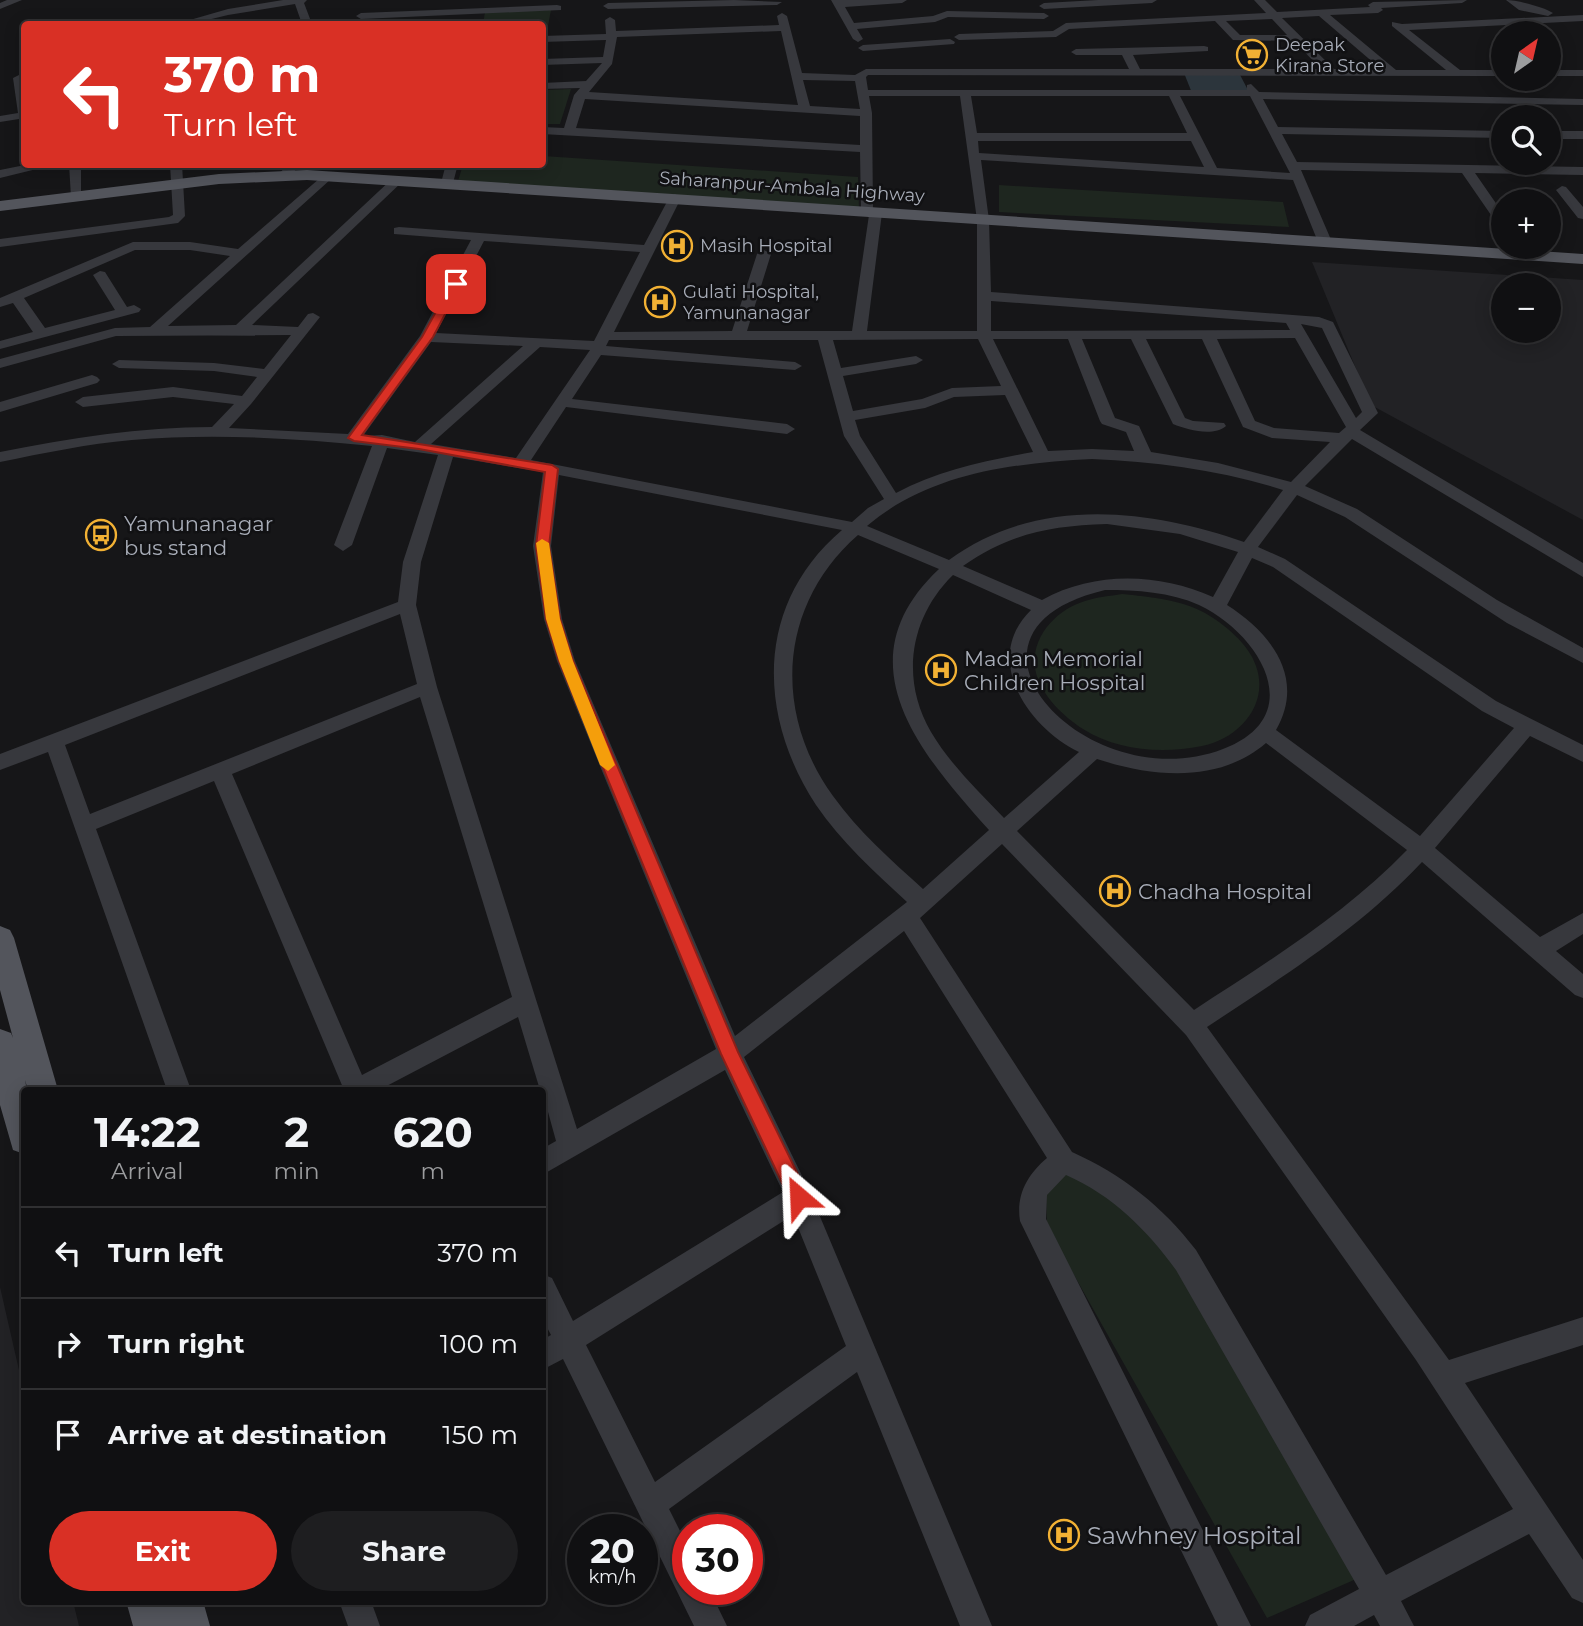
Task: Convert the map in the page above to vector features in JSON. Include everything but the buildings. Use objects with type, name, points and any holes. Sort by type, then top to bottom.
[{"type":"main road","name":"Saharanpur-Ambala Highway","points":[[0,206],[290,170],[327,176],[1583,259]]},
{"type":"main road","points":[[0,938],[42,1087]]},
{"type":"main road","points":[[0,1042],[21,1127]]},
{"type":"main road","points":[[147,1605],[153,1626]]},
{"type":"main road","points":[[184,1605],[190,1626]]},
{"type":"street","points":[[0,6],[17,0]]},
{"type":"street","points":[[193,21],[284,1],[300,0],[306,21]]},
{"type":"street","points":[[355,0],[363,20],[423,19],[475,10],[557,18],[611,35],[786,28]]},
{"type":"street","points":[[876,71],[837,2],[904,0],[918,20]]},
{"type":"street","points":[[851,26],[940,18],[951,14],[1044,11],[1152,0]]},
{"type":"street","points":[[1158,0],[1181,24]]},
{"type":"street","points":[[1258,0],[1331,73]]},
{"type":"street","points":[[863,48],[954,39],[991,41],[1056,34],[1062,32],[1062,27],[1118,23],[1181,24],[1217,18],[1462,0]]},
{"type":"street","points":[[1511,0],[1523,8],[1564,19]]},
{"type":"street","points":[[569,131],[580,95],[609,60],[611,35],[608,3],[777,1],[805,109]]},
{"type":"street","points":[[1373,5],[1457,73]]},
{"type":"street","points":[[474,21],[475,10]]},
{"type":"street","points":[[234,11],[239,21]]},
{"type":"street","points":[[1320,12],[1393,73]]},
{"type":"street","points":[[546,33],[557,18]]},
{"type":"street","points":[[1217,18],[1237,38],[1296,38]]},
{"type":"street","points":[[1400,27],[1583,18]]},
{"type":"street","points":[[1118,23],[1133,38],[1194,38],[1228,72]]},
{"type":"street","points":[[1255,39],[1265,47]]},
{"type":"street","points":[[1076,52],[1204,49]]},
{"type":"street","points":[[1126,52],[1136,72]]},
{"type":"street","points":[[546,62],[609,60]]},
{"type":"street","points":[[1284,64],[1293,72]]},
{"type":"street","points":[[859,337],[872,213],[866,149],[866,113],[860,78],[863,72],[1010,68],[1136,72],[1491,73]]},
{"type":"street","points":[[1244,73],[1295,171],[1325,242]]},
{"type":"street","points":[[1375,73],[1389,98]]},
{"type":"street","points":[[1561,73],[1583,73]]},
{"type":"street","points":[[797,76],[860,78]]},
{"type":"street","points":[[19,78],[21,93]]},
{"type":"street","points":[[546,86],[590,84]]},
{"type":"street","points":[[863,93],[1255,94],[1583,102]]},
{"type":"street","points":[[1173,93],[1212,171]]},
{"type":"street","points":[[965,94],[983,220],[984,336],[1043,457]]},
{"type":"street","points":[[580,95],[866,113]]},
{"type":"street","points":[[0,119],[21,116]]},
{"type":"street","points":[[546,130],[866,149]]},
{"type":"street","points":[[1274,130],[1491,134]]},
{"type":"street","points":[[1561,135],[1583,135]]},
{"type":"street","points":[[972,137],[1195,137]]},
{"type":"street","points":[[975,156],[1212,171],[1583,171]]},
{"type":"street","points":[[0,174],[23,168]]},
{"type":"street","points":[[75,168],[77,197]]},
{"type":"street","points":[[0,243],[173,220],[179,216],[177,168]]},
{"type":"street","points":[[447,183],[451,168]]},
{"type":"street","points":[[1466,169],[1491,205]]},
{"type":"street","points":[[155,330],[327,176]]},
{"type":"street","points":[[240,329],[398,180]]},
{"type":"street","points":[[1562,190],[1583,215]]},
{"type":"street","points":[[522,463],[600,344],[675,198]]},
{"type":"street","points":[[399,231],[648,248]]},
{"type":"street","points":[[354,438],[427,337],[480,236]]},
{"type":"street","points":[[0,303],[133,246],[190,246],[242,253]]},
{"type":"street","points":[[738,336],[764,254]]},
{"type":"street","points":[[0,345],[128,311],[100,275]]},
{"type":"street","points":[[15,296],[42,334]]},
{"type":"street","points":[[982,296],[1319,321],[1328,325],[1370,413],[1293,488],[1249,548],[1217,606]]},
{"type":"street","points":[[216,432],[246,401],[313,317]]},
{"type":"street","points":[[1291,319],[1349,432]]},
{"type":"street","points":[[0,363],[115,332],[240,329],[302,331]]},
{"type":"street","points":[[600,344],[738,336],[1073,337],[1298,334]]},
{"type":"street","points":[[1208,335],[1249,424],[1272,433],[1349,432],[1583,571]]},
{"type":"street","points":[[1137,336],[1179,421],[1191,426],[1218,426]]},
{"type":"street","points":[[427,337],[600,344],[795,366]]},
{"type":"street","points":[[825,337],[856,446],[892,499]]},
{"type":"street","points":[[1073,337],[1108,421],[1133,429],[1145,457]]},
{"type":"street","points":[[419,446],[537,342]]},
{"type":"street","points":[[835,373],[916,360]]},
{"type":"street","points":[[119,364],[214,367],[268,374]]},
{"type":"street","points":[[0,407],[92,380]]},
{"type":"street","points":[[846,417],[925,403],[952,393],[1009,390]]},
{"type":"street","points":[[83,402],[173,392],[246,401]]},
{"type":"street","points":[[562,402],[788,429]]},
{"type":"street","points":[[0,457],[106,438],[216,432],[382,440],[522,463],[851,527],[877,535],[1042,608]]},
{"type":"street","points":[[343,545],[382,440]]},
{"type":"street","points":[[447,451],[412,562],[407,606],[427,687],[570,1147]]},
{"type":"street","points":[[1398,1626],[1171,1239],[1129,1196],[1106,1180],[1063,1161],[915,909],[815,786],[803,762],[785,709],[781,677],[783,651],[793,609],[808,579],[851,527],[892,499],[967,469],[1043,457],[1145,457],[1202,465],[1293,488],[1344,509],[1523,625],[1583,656]]},
{"type":"street","points":[[552,469],[542,546],[553,619],[566,661],[613,780],[730,1054],[799,1197],[976,1626]]},
{"type":"street","points":[[1583,754],[1489,706],[1279,563],[1249,548],[1197,531],[1154,524],[1110,520],[1067,521],[1016,530],[986,542],[952,567],[921,600],[902,646],[902,677],[909,707],[935,757],[1191,1025],[1444,1376],[1583,1587]]},
{"type":"street","points":[[1105,584],[1142,584],[1181,592],[1217,606],[1247,627],[1268,652],[1279,679],[1279,707],[1265,732],[1242,750],[1210,762],[1172,767],[1132,762],[1094,750],[1060,731],[1034,706],[1020,679],[1017,652],[1025,628],[1042,608],[1070,592],[1105,584]]},
{"type":"street","points":[[0,762],[407,606]]},
{"type":"street","points":[[84,825],[427,687]]},
{"type":"street","points":[[1191,1025],[1342,922],[1376,894],[1422,849],[1526,727]]},
{"type":"street","points":[[1265,732],[1422,849],[1583,988]]},
{"type":"street","points":[[54,741],[178,1087]]},
{"type":"street","points":[[546,1161],[730,1054],[915,909],[1094,750]]},
{"type":"street","points":[[220,770],[355,1087]]},
{"type":"street","points":[[1538,950],[1583,922]]},
{"type":"street","points":[[362,1087],[525,1002]]},
{"type":"street","points":[[1063,1161],[1042,1178],[1032,1193],[1030,1207],[1033,1221],[1235,1626]]},
{"type":"street","points":[[546,1354],[799,1197]]},
{"type":"street","points":[[546,1296],[672,1548]]},
{"type":"street","points":[[1444,1376],[1583,1331]]},
{"type":"street","points":[[650,1504],[863,1351]]},
{"type":"street","points":[[1321,1626],[1534,1515]]},
{"type":"street","points":[[356,1605],[364,1626]]},
{"type":"street","points":[[700,1605],[711,1626]]},
{"type":"shaded area","points":[[551,10],[547,31],[546,21],[484,21],[485,12]]},
{"type":"shaded area","points":[[1184,73],[1239,73],[1249,92],[1192,93]]},
{"type":"shaded area","points":[[571,89],[560,124],[546,124],[546,90]]},
{"type":"shaded area","points":[[546,156],[858,177],[859,209],[458,181],[462,168],[546,168]]},
{"type":"shaded area","points":[[999,185],[1283,202],[1289,227],[999,212]]},
{"type":"shaded area","points":[[1312,262],[1491,274],[1491,343],[1561,343],[1561,279],[1583,280],[1583,520],[1371,405]]},
{"type":"shaded area","points":[[1122,594],[1164,599],[1195,608],[1220,623],[1242,642],[1256,666],[1259,694],[1255,707],[1239,728],[1228,736],[1202,746],[1171,750],[1141,749],[1097,736],[1061,712],[1043,690],[1036,673],[1036,649],[1040,638],[1054,619],[1074,605],[1094,598]]},
{"type":"shaded area","points":[[1067,1168],[1099,1183],[1169,1254],[1363,1576],[1267,1618],[1047,1227],[1046,1194]]},
{"type":"shaded area","points":[[0,1287],[21,1379],[21,1605],[74,1605],[79,1626],[0,1626]]},
{"type":"slow traffic","points":[[542,543],[553,619],[566,661],[608,765]]},
{"type":"place","name":"Deepak Kirana Store","points":[[1252,55]]},
{"type":"place","name":"Masih Hospital","points":[[677,246]]},
{"type":"place","name":"Gulati Hospital, Yamunanagar","points":[[660,302]]},
{"type":"place","name":"Yamunanagar bus stand","points":[[101,535]]},
{"type":"place","name":"Madan Memorial Children Hospital","points":[[941,670]]},
{"type":"place","name":"Chadha Hospital","points":[[1115,891]]},
{"type":"place","name":"Sawhney Hospital","points":[[1064,1535]]},
{"type":"route","points":[[456,284],[427,337],[354,438],[382,440],[552,469],[542,546],[553,619],[566,661],[613,780],[730,1054],[799,1197]]}]
